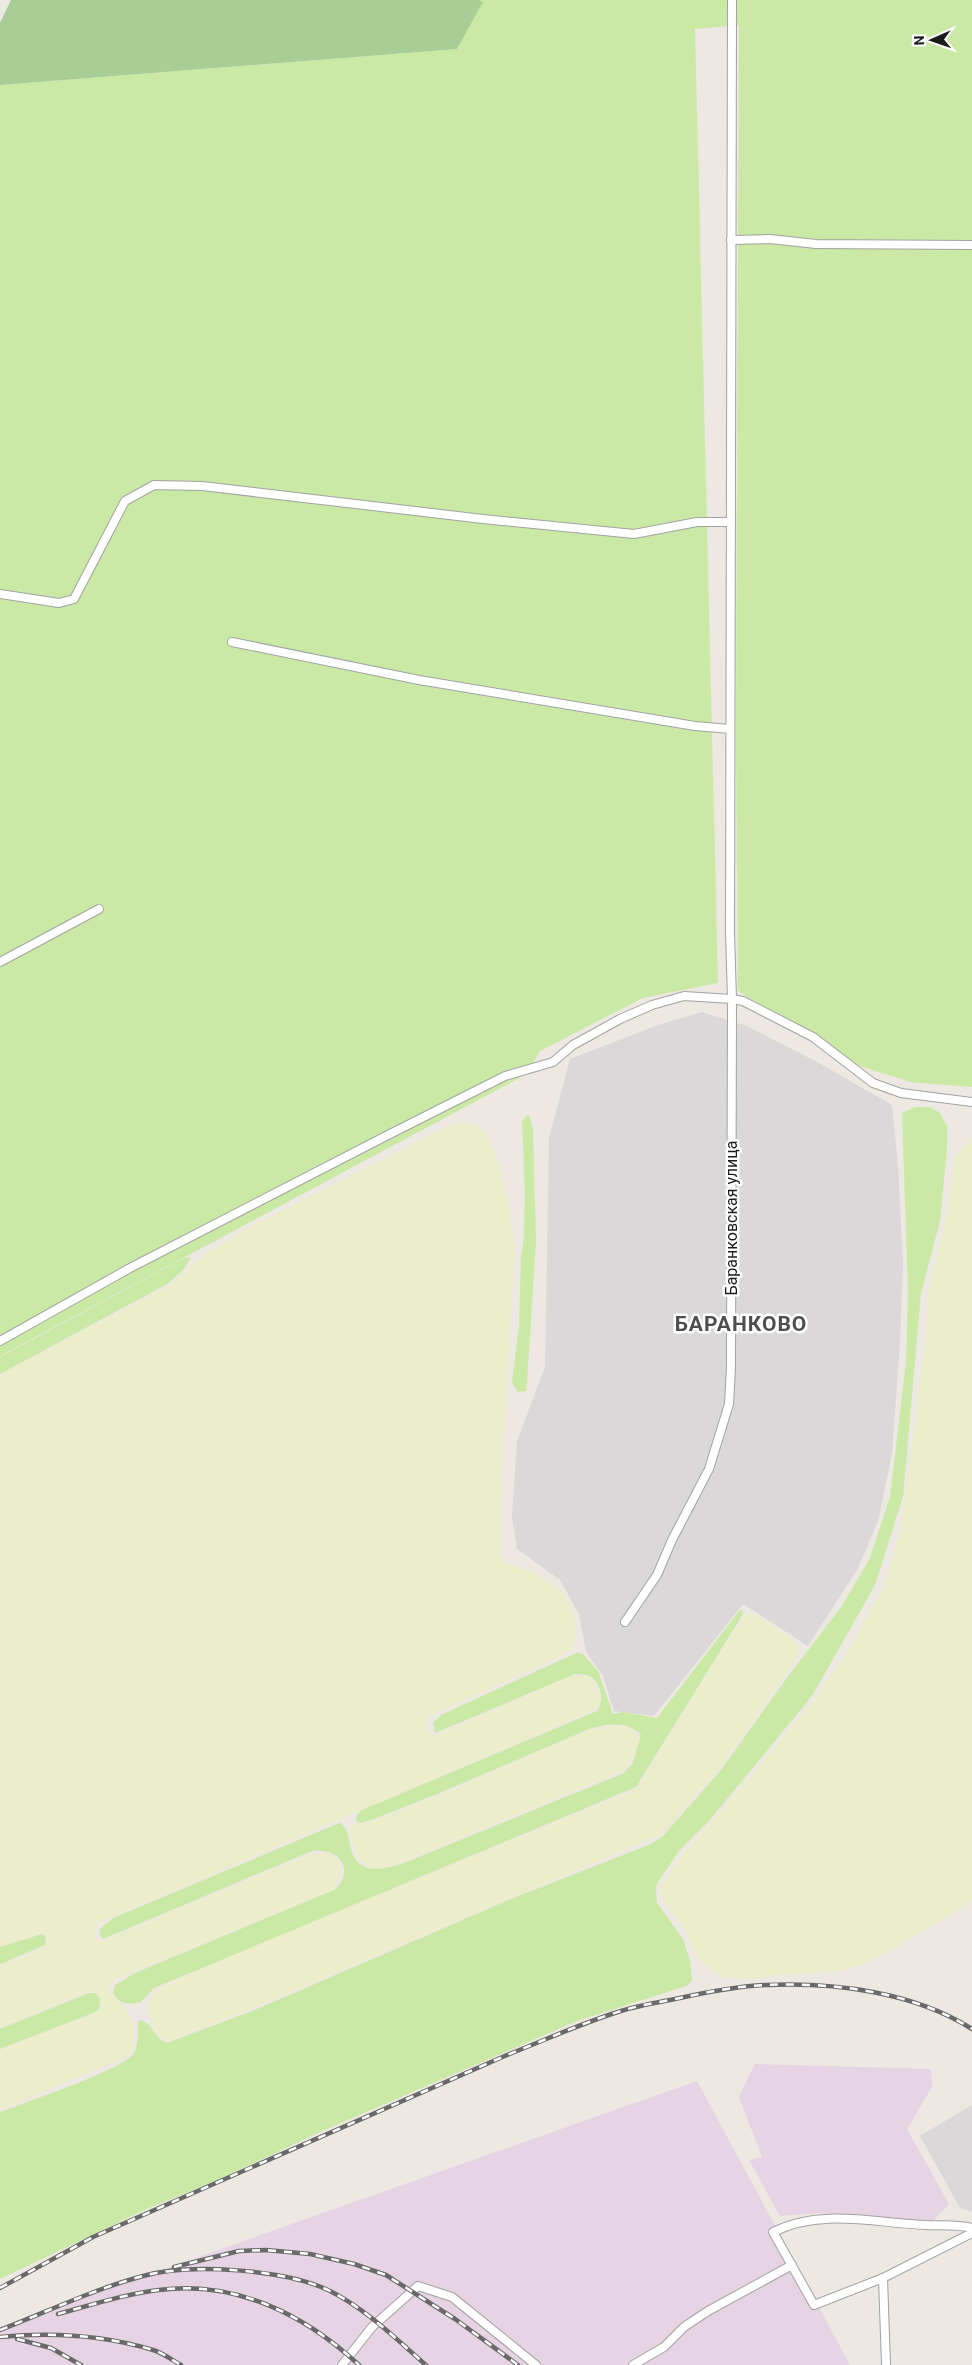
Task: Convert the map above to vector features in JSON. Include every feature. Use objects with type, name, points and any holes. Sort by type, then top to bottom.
[{"type":"street","name":"Баранковская улица","points":[[625,1622],[657,1575],[672,1540],[709,1469],[729,1404],[732,1367],[730,729],[732,0]]},
{"type":"street","points":[[731,240],[770,239],[816,244],[972,245]]},
{"type":"street","points":[[0,594],[59,602],[74,599],[125,501],[154,485],[202,486],[483,519],[634,534],[697,522],[731,522]]},
{"type":"street","points":[[232,642],[428,682],[686,725],[730,729]]},
{"type":"street","points":[[0,962],[99,910]]},
{"type":"street","points":[[0,1342],[130,1268],[388,1135],[505,1076],[553,1062],[573,1045],[620,1019],[652,1005],[684,996],[743,1001],[813,1038],[873,1083],[901,1093],[972,1102]]},
{"type":"street","points":[[972,2228],[842,2218],[813,2220],[786,2226],[773,2232],[814,2305],[883,2278],[972,2233]]},
{"type":"street","points":[[633,2365],[664,2347],[684,2327],[708,2311],[792,2265]]},
{"type":"street","points":[[883,2278],[886,2365]]},
{"type":"street","points":[[342,2365],[372,2327],[418,2286],[452,2297],[536,2365]]},
{"type":"shaded area","points":[[702,1012],[747,1026],[817,1062],[892,1105],[898,1167],[903,1263],[900,1343],[892,1454],[878,1521],[857,1570],[808,1646],[743,1604],[654,1716],[614,1711],[603,1676],[586,1652],[579,1614],[560,1580],[517,1549],[512,1516],[517,1441],[545,1367],[549,1138],[570,1059],[658,1025]]},
{"type":"shaded area","points":[[755,2064],[931,2069],[932,2087],[907,2129],[949,2204],[931,2223],[819,2213],[780,2216],[749,2160],[762,2157],[739,2097]]},
{"type":"shaded area","points":[[697,2081],[850,2365],[0,2365],[0,2327]]},
{"type":"shaded area","points":[[972,2105],[972,2212],[960,2208],[920,2136]]},
{"type":"green space","points":[[11,0],[479,0],[483,2],[457,49],[0,85],[0,23]]},
{"type":"green space","points":[[479,0],[972,0],[972,1087],[910,1082],[860,1066],[738,991],[736,741],[739,25],[695,29],[718,983],[643,998],[540,1051],[525,1075],[0,1356],[0,85],[457,49],[483,2]]},
{"type":"green space","points":[[915,1107],[930,1107],[940,1113],[947,1126],[947,1148],[940,1221],[921,1293],[903,1497],[875,1585],[812,1696],[709,1821],[679,1851],[658,1882],[656,1888],[657,1903],[683,1939],[690,1960],[692,1981],[686,1986],[577,2021],[320,2132],[220,2179],[149,2208],[0,2279],[0,2112],[94,2076],[127,2060],[136,2049],[138,2022],[140,2020],[148,2024],[159,2038],[167,2043],[257,2009],[511,1899],[651,1844],[663,1836],[721,1770],[789,1675],[842,1606],[870,1558],[890,1497],[906,1363],[908,1293],[902,1113]]},
{"type":"green space","points":[[529,1115],[533,1129],[536,1242],[526,1391],[518,1392],[512,1383],[519,1327],[521,1256],[524,1237],[525,1194],[522,1122]]},
{"type":"green space","points":[[452,1124],[476,1124],[486,1133],[495,1153],[507,1198],[515,1247],[501,1492],[501,1556],[510,1565],[536,1573],[562,1592],[570,1604],[575,1620],[577,1637],[572,1649],[561,1656],[430,1716],[427,1720],[426,1728],[433,1735],[436,1735],[574,1675],[587,1676],[594,1681],[599,1695],[599,1705],[595,1710],[98,1923],[95,1929],[96,1937],[98,1940],[104,1940],[305,1856],[324,1852],[337,1858],[340,1865],[340,1876],[333,1890],[114,1980],[110,1986],[110,1993],[126,2008],[134,2025],[133,2047],[129,2056],[0,2110],[0,2050],[92,2014],[101,2008],[97,1993],[90,1991],[0,2028],[0,1965],[39,1950],[45,1946],[48,1940],[42,1933],[0,1947],[0,1375],[170,1285],[208,1252],[246,1229]]},
{"type":"green space","points":[[972,1137],[972,1899],[964,1907],[889,1951],[856,1967],[755,1979],[724,1977],[711,1970],[695,1954],[687,1933],[664,1902],[659,1888],[680,1857],[815,1699],[850,1648],[884,1587],[901,1528],[925,1346],[928,1292],[948,1210],[955,1157]]},
{"type":"green space","points":[[191,1257],[184,1269],[169,1283],[0,1374],[0,1357],[184,1258]]},
{"type":"green space","points":[[742,1610],[743,1614],[636,1787],[154,1988],[141,2002],[124,2003],[115,1996],[113,1992],[115,1985],[135,1973],[334,1890],[341,1883],[344,1868],[342,1862],[330,1853],[312,1851],[103,1939],[100,1936],[100,1929],[113,1918],[337,1824],[341,1823],[345,1828],[353,1855],[358,1862],[371,1868],[387,1868],[404,1863],[624,1773],[633,1763],[641,1735],[630,1727],[623,1725],[603,1726],[589,1729],[371,1820],[360,1823],[356,1821],[357,1814],[362,1810],[597,1711],[601,1703],[601,1693],[598,1684],[589,1676],[575,1674],[435,1733],[433,1722],[441,1715],[576,1653],[583,1654],[598,1671],[613,1714],[623,1712],[657,1718],[739,1611]]},
{"type":"green space","points":[[746,1614],[754,1614],[760,1617],[796,1642],[798,1653],[791,1667],[719,1769],[660,1835],[256,2007],[169,2041],[165,2041],[157,2033],[150,2020],[148,2002],[159,1988],[239,1952],[637,1789],[728,1640]]},
{"type":"green space","points":[[618,1725],[631,1728],[640,1738],[633,1758],[623,1771],[384,1868],[373,1868],[357,1858],[349,1828],[350,1825],[372,1821],[442,1794],[588,1730]]},
{"type":"green space","points":[[42,1934],[46,1938],[45,1945],[0,1964],[0,1947]]},
{"type":"green space","points":[[89,1993],[95,1993],[100,1999],[99,2009],[93,2013],[0,2049],[0,2029]]},
{"type":"railway","points":[[0,2288],[93,2237],[507,2055],[578,2026],[628,2009],[744,1987],[819,1985],[873,1992],[899,1998],[949,2016],[972,2029]]},
{"type":"railway","points":[[174,2267],[239,2251],[266,2250],[310,2254],[354,2264],[386,2275],[455,2319],[518,2365]]},
{"type":"railway","points":[[0,2330],[89,2294],[143,2276],[185,2270],[237,2270],[289,2278],[330,2291],[368,2315],[426,2365]]},
{"type":"railway","points":[[58,2314],[108,2300],[159,2290],[187,2288],[215,2290],[241,2296],[292,2316],[315,2330],[359,2365]]},
{"type":"railway","points":[[0,2337],[58,2335],[96,2338],[153,2350],[181,2365]]},
{"type":"railway","points":[[17,2339],[51,2348],[81,2365]]},
{"type":"district","name":"БАРАНКОВО","points":[[741,1324]]}]
